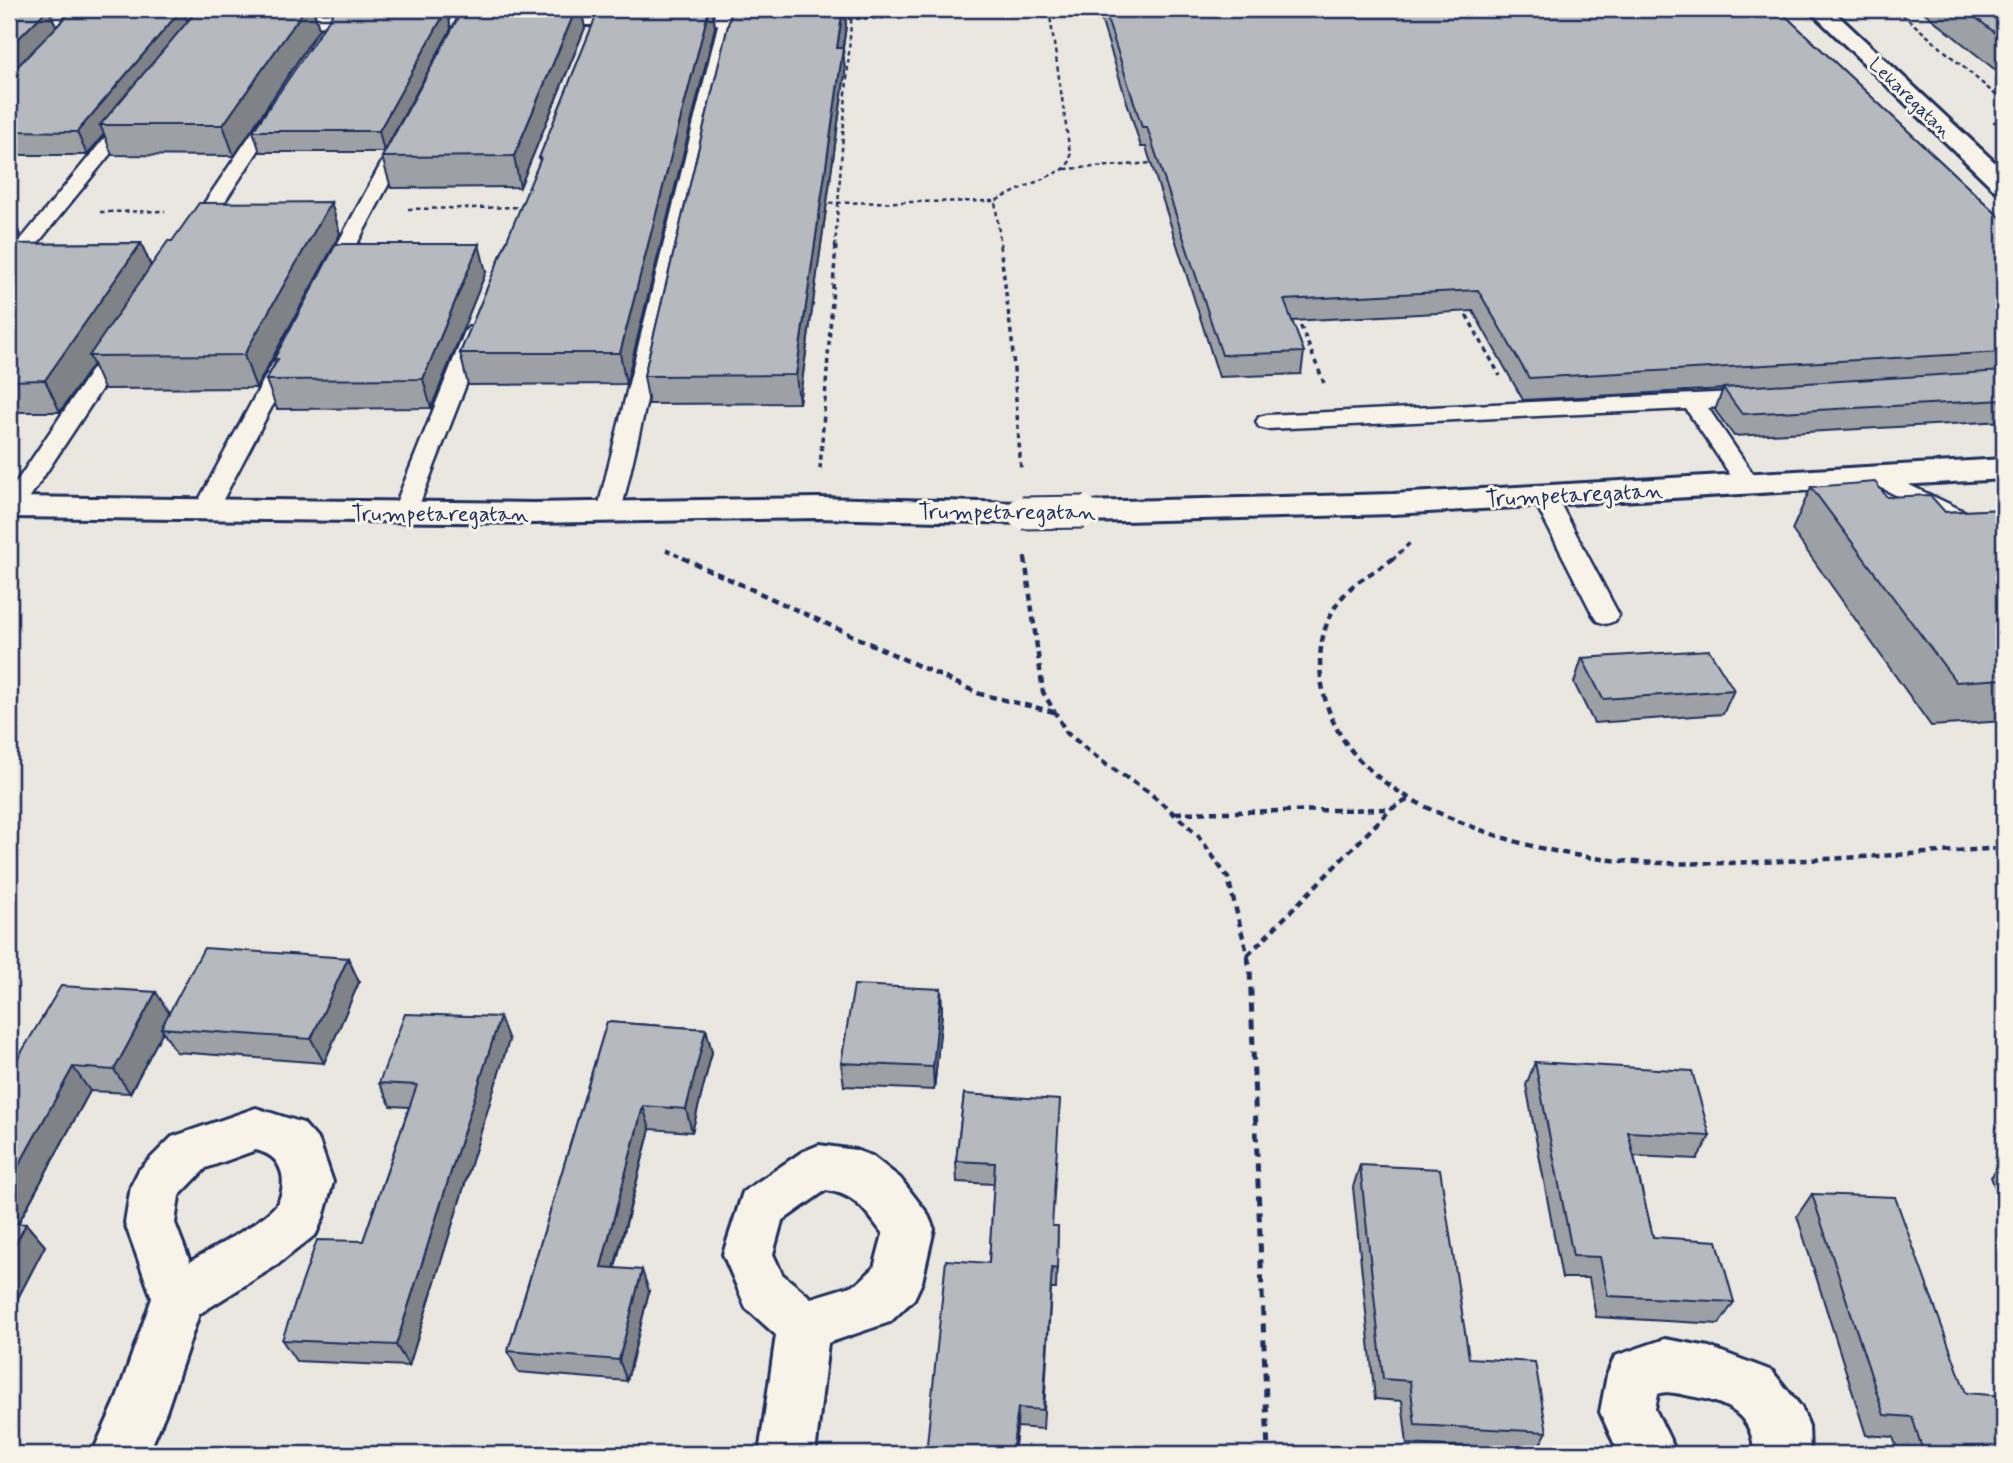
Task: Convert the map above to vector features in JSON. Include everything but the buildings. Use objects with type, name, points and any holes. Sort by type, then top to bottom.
[{"type":"street","name":"Lekaregatan","points":[[1819,9],[2004,184]]},
{"type":"street","points":[[9,22],[85,15],[846,15]]},
{"type":"street","name":"Trumpetaregatan","points":[[10,507],[404,513],[818,508],[1084,512],[1430,502],[2004,469]]},
{"type":"street","points":[[120,1454],[139,1412],[178,1298]]},
{"type":"street","points":[[787,1454],[804,1325]]},
{"type":"street","points":[[1649,1454],[1627,1412],[1634,1375],[1665,1365],[1709,1373],[1753,1390],[1782,1426],[1782,1454]]},
{"type":"lane","points":[[321,43],[340,14]]},
{"type":"lane","points":[[454,44],[470,14]]},
{"type":"lane","points":[[588,45],[600,14]]},
{"type":"lane","points":[[609,512],[729,14]]},
{"type":"lane","points":[[62,40],[85,15]]},
{"type":"lane","points":[[192,42],[214,15]]},
{"type":"lane","points":[[186,245],[284,99]]},
{"type":"lane","points":[[9,266],[140,106]]},
{"type":"lane","points":[[321,294],[416,115]]},
{"type":"lane","points":[[404,513],[484,309]]},
{"type":"lane","points":[[10,507],[132,325]]},
{"type":"lane","points":[[205,511],[295,342]]},
{"type":"lane","points":[[1267,422],[1780,397]]},
{"type":"lane","points":[[1693,402],[1748,484]]},
{"type":"lane","points":[[1878,477],[1989,533],[2004,532]]},
{"type":"lane","points":[[1544,496],[1606,615]]},
{"type":"path","points":[[818,508],[838,203],[846,15],[883,18],[947,9]]},
{"type":"path","points":[[1049,9],[1071,160],[1064,169]]},
{"type":"path","points":[[1896,9],[2004,102]]},
{"type":"path","points":[[812,203],[995,201],[1064,169],[1158,163]]},
{"type":"path","points":[[995,201],[1012,341],[1022,478]]},
{"type":"path","points":[[366,209],[538,207]]},
{"type":"path","points":[[53,212],[209,211]]},
{"type":"path","points":[[1459,302],[1519,410]]},
{"type":"path","points":[[1296,315],[1338,417]]},
{"type":"path","points":[[1430,502],[1438,521],[1384,566],[1352,587],[1335,607],[1321,631],[1318,663],[1323,699],[1337,733],[1359,760],[1397,793],[1465,826],[1534,848],[1597,860],[1673,865],[1859,858],[2004,848]]},
{"type":"path","points":[[657,546],[980,694],[1055,713]]},
{"type":"path","points":[[1024,552],[1043,692],[1067,733],[1101,761],[1150,793],[1197,834],[1228,878],[1250,967],[1268,1454]]},
{"type":"path","points":[[1248,955],[1391,809],[1410,799]]},
{"type":"path","points":[[1173,813],[1391,809]]}]
